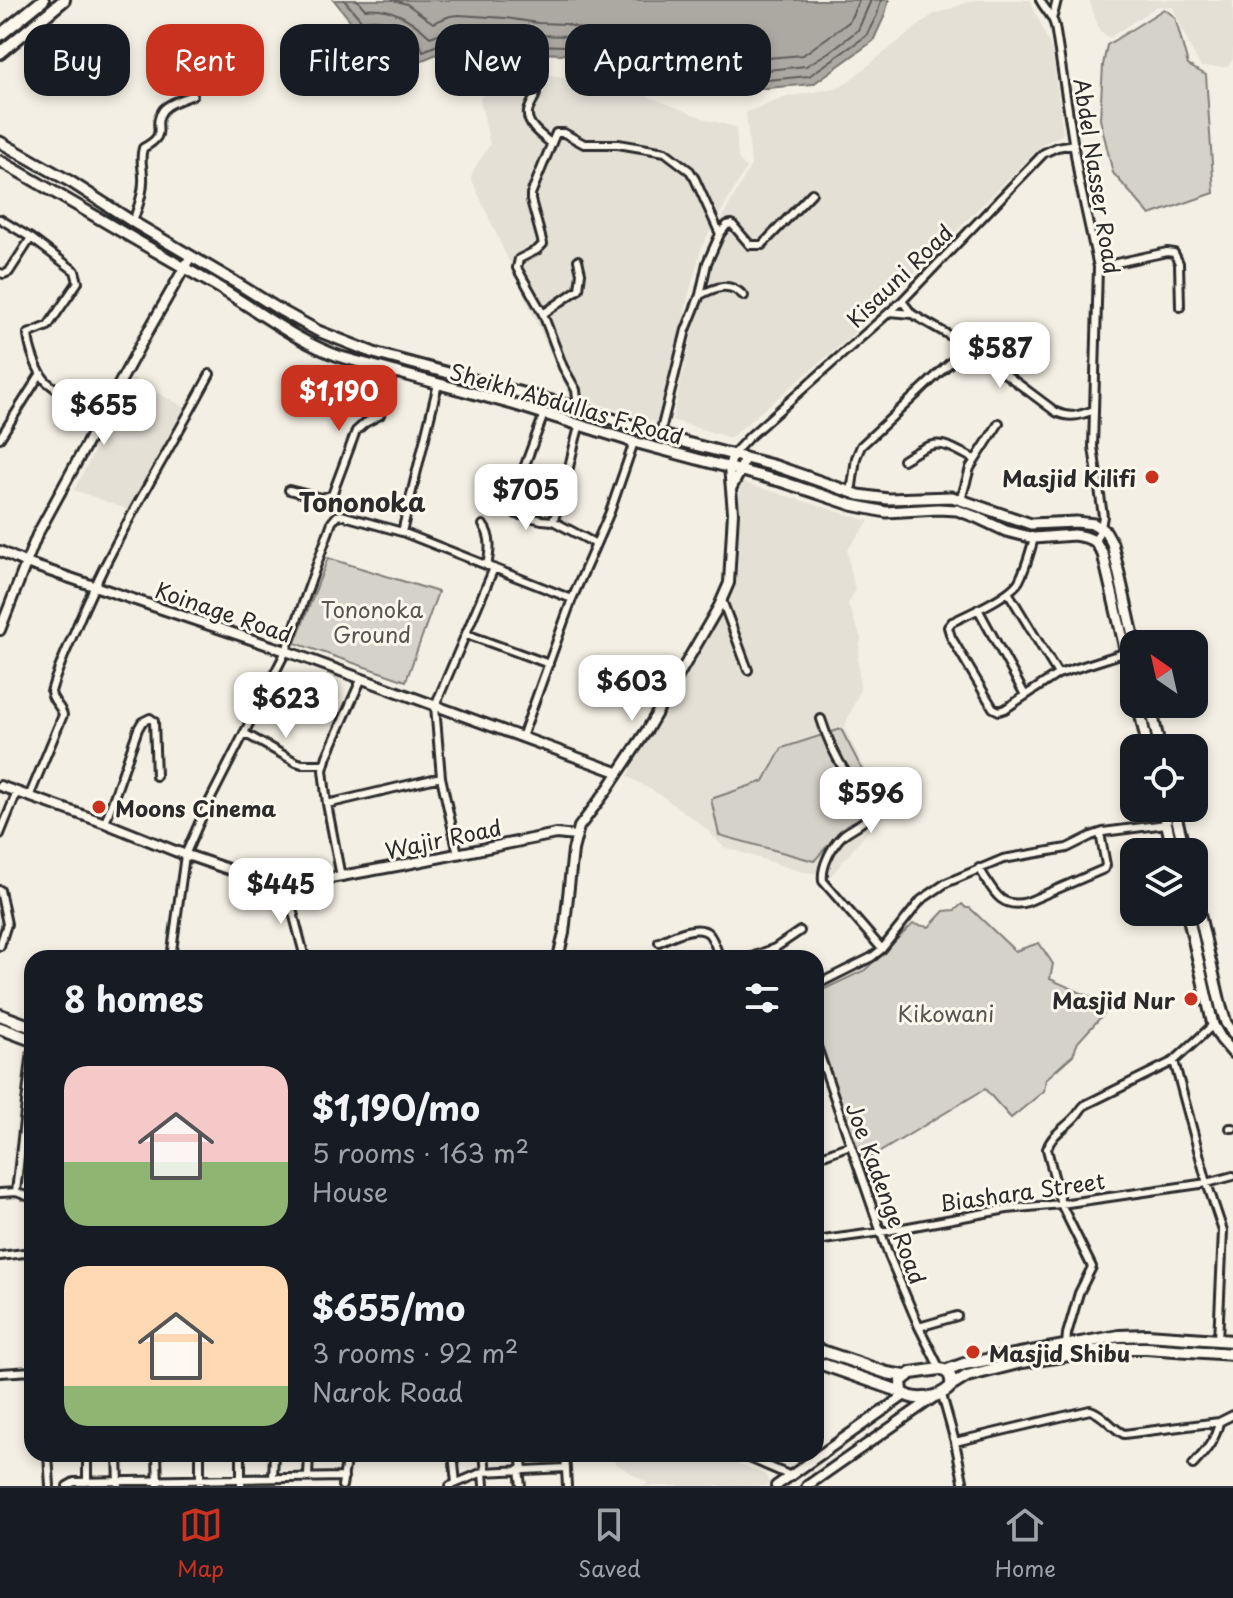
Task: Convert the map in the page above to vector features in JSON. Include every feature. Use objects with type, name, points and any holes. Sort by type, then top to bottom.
[{"type":"highway","points":[[0,35],[43,0]]},
{"type":"highway","points":[[0,53],[64,0]]},
{"type":"highway","points":[[0,1015],[24,1024]]},
{"type":"highway","points":[[0,1028],[24,1037]]},
{"type":"highway","points":[[903,1394],[901,1381],[911,1373],[943,1370],[1128,1335],[1233,1341]]},
{"type":"highway","points":[[824,1365],[912,1398],[939,1395],[967,1376],[1022,1362],[1116,1348],[1233,1354]]},
{"type":"highway","points":[[824,1352],[905,1376]]},
{"type":"highway","points":[[943,1370],[951,1377],[951,1386]]},
{"type":"main road","name":"Sheikh Abdullas F.Road","points":[[0,142],[280,310],[339,340],[374,353],[578,408],[687,443],[776,466],[869,498],[940,496],[1031,524],[1076,522],[1101,528]]},
{"type":"main road","name":"Sheikh Abdullas F.Road","points":[[0,161],[58,192],[325,352],[783,482],[843,503],[876,511],[957,510],[1006,531],[1034,538],[1080,535],[1095,541]]},
{"type":"main road","name":"Abdel Nasser Road","points":[[1101,528],[1112,543],[1132,630]]},
{"type":"main road","points":[[1095,541],[1106,561],[1122,630]]},
{"type":"main road","points":[[1166,824],[1170,838]]},
{"type":"main road","points":[[1190,926],[1213,1025],[1233,1053]]},
{"type":"main road","points":[[1202,926],[1221,1007],[1233,1033]]},
{"type":"street","name":"Abdel Nasser Road","points":[[1040,0],[1053,16],[1079,180],[1098,267],[1093,447],[1103,511],[1101,528]]},
{"type":"street","points":[[1053,16],[1057,0]]},
{"type":"street","points":[[133,222],[144,179],[139,159],[143,148],[156,141],[163,110],[191,96]]},
{"type":"street","points":[[535,96],[528,118],[536,132],[551,143]]},
{"type":"street","points":[[578,408],[576,390],[517,264],[522,256],[543,244],[531,194],[556,133],[584,144],[618,144],[665,152],[690,171],[720,234]]},
{"type":"street","name":"Kisauni Road","points":[[733,454],[902,301],[1044,153],[1074,144]]},
{"type":"street","points":[[660,434],[686,330],[700,295],[707,263],[720,234],[727,225],[732,224],[750,245],[762,245],[812,193]]},
{"type":"street","points":[[0,219],[75,271],[78,282],[48,326],[28,334],[28,340],[47,381],[101,418]]},
{"type":"street","points":[[0,273],[9,272],[31,238]]},
{"type":"street","points":[[1098,267],[1174,253],[1179,263],[1180,307]]},
{"type":"street","points":[[0,630],[37,535],[191,256]]},
{"type":"street","points":[[543,314],[579,289],[581,273],[578,260]]},
{"type":"street","points":[[700,295],[716,287],[727,286],[744,296]]},
{"type":"street","points":[[902,301],[912,314],[968,346],[1065,416],[1076,417],[1094,410]]},
{"type":"street","points":[[890,312],[912,314]]},
{"type":"street","points":[[851,493],[861,446],[968,346]]},
{"type":"street","points":[[289,490],[321,498],[332,495],[356,431],[380,415],[394,371]]},
{"type":"street","points":[[0,438],[41,373]]},
{"type":"street","points":[[29,797],[63,715],[52,698],[52,689],[94,585],[210,374]]},
{"type":"street","points":[[402,532],[438,384]]},
{"type":"street","points":[[544,414],[518,484],[513,511],[553,521],[596,544]]},
{"type":"street","points":[[961,500],[974,459],[999,423]]},
{"type":"street","points":[[553,521],[562,498],[580,424]]},
{"type":"street","points":[[731,489],[741,470],[749,437]]},
{"type":"street","points":[[522,737],[572,599],[610,512],[634,442]]},
{"type":"street","points":[[903,460],[936,443],[974,459]]},
{"type":"street","points":[[560,950],[579,827],[647,730],[729,583],[733,512],[729,467],[733,454]]},
{"type":"street","points":[[172,950],[185,855],[286,651],[337,516],[402,532],[572,599]]},
{"type":"street","points":[[458,854],[441,777],[435,706],[491,567],[488,531],[483,525]]},
{"type":"street","points":[[1095,541],[1101,528]]},
{"type":"street","points":[[1034,538],[1020,579],[1008,592],[948,627],[993,708],[999,711],[1005,709],[1058,674],[1120,654]]},
{"type":"street","name":"Koinage Road","points":[[0,551],[26,563],[286,651],[617,772]]},
{"type":"street","points":[[1008,592],[1058,674]]},
{"type":"street","points":[[722,600],[748,670]]},
{"type":"street","points":[[978,609],[1025,695]]},
{"type":"street","points":[[466,634],[549,664]]},
{"type":"street","points":[[341,877],[323,770],[361,680]]},
{"type":"street","points":[[105,823],[138,729],[142,722],[150,718],[156,729],[156,776]]},
{"type":"street","points":[[821,719],[831,747],[852,782],[866,797],[870,810],[866,820],[845,833],[836,844],[823,870],[823,881],[882,949]]},
{"type":"street","points":[[244,733],[296,762],[324,764]]},
{"type":"street","points":[[327,804],[441,777]]},
{"type":"street","name":"Wajir Road","points":[[0,786],[185,855],[286,886],[556,834],[576,836]]},
{"type":"street","points":[[0,834],[17,792]]},
{"type":"street","points":[[824,981],[882,949],[927,894],[946,883],[1003,859],[1067,848],[1116,829],[1166,824]]},
{"type":"street","points":[[979,868],[1004,901],[1014,905],[1027,902],[1104,869],[1106,865],[1100,833]]},
{"type":"street","points":[[286,886],[303,950]]},
{"type":"street","points":[[0,890],[7,924],[0,946]]},
{"type":"street","points":[[659,942],[686,931],[701,929],[709,934],[716,950]]},
{"type":"street","points":[[770,950],[800,931]]},
{"type":"street","points":[[1066,1345],[1079,1293],[1092,1267],[1061,1204],[1047,1149],[1050,1140],[1082,1107],[1174,1061],[1213,1025]]},
{"type":"street","points":[[1174,1061],[1223,1231],[1218,1340]]},
{"type":"street","name":"Joe Kadenge Road","points":[[824,1078],[889,1256],[930,1352],[943,1370]]},
{"type":"street","points":[[16,1192],[24,1121]]},
{"type":"street","points":[[824,1155],[850,1145]]},
{"type":"street","name":"Biashara Street","points":[[824,1240],[1007,1209],[1207,1183],[1233,1176]]},
{"type":"street","points":[[0,1193],[24,1195]]},
{"type":"street","points":[[0,1256],[24,1253]]},
{"type":"street","points":[[919,1327],[957,1316]]},
{"type":"street","points":[[923,1372],[930,1352]]},
{"type":"street","points":[[0,1373],[24,1372]]},
{"type":"street","points":[[824,1452],[903,1394]]},
{"type":"street","points":[[807,1486],[939,1395],[955,1442],[964,1486]]},
{"type":"street","points":[[955,1442],[1090,1410],[1099,1413],[1124,1434],[1219,1422],[1233,1415]]},
{"type":"street","points":[[1193,1465],[1209,1448],[1218,1432],[1219,1422]]},
{"type":"street","points":[[48,1462],[50,1486]]},
{"type":"street","points":[[87,1462],[87,1484]]},
{"type":"street","points":[[118,1462],[119,1484]]},
{"type":"street","points":[[157,1462],[158,1483]]},
{"type":"street","points":[[200,1462],[200,1483]]},
{"type":"street","points":[[273,1478],[274,1462]]},
{"type":"street","points":[[308,1477],[309,1462]]},
{"type":"street","points":[[342,1486],[346,1462]]},
{"type":"street","points":[[453,1462],[453,1485],[484,1472],[566,1468]]},
{"type":"street","points":[[484,1462],[484,1486]]},
{"type":"street","points":[[521,1462],[521,1486]]},
{"type":"street","points":[[566,1462],[567,1486]]},
{"type":"street","points":[[759,1462],[791,1476]]},
{"type":"street","points":[[776,1486],[810,1462]]},
{"type":"street","points":[[807,1464],[818,1478]]},
{"type":"street","points":[[67,1486],[74,1482],[200,1483],[344,1477]]},
{"type":"shaded area","points":[[975,0],[1030,0],[1052,50],[1063,134],[1043,144],[849,338],[730,438],[672,420],[699,305],[705,250],[751,165],[746,112],[786,97],[841,87],[932,15]]},
{"type":"shaded area","points":[[1089,0],[1233,0],[1233,59],[1227,67],[1201,67],[1173,7],[1157,6],[1109,38],[1100,31]]},
{"type":"shaded area","points":[[549,75],[565,78],[565,96],[648,96],[708,120],[736,127],[738,158],[746,168],[702,246],[679,345],[656,422],[568,392],[471,178],[490,145],[482,96],[549,96]]},
{"type":"shaded area","points":[[132,379],[186,408],[132,511],[74,490]]},
{"type":"shaded area","points":[[741,482],[869,521],[847,550],[855,591],[848,604],[861,638],[858,659],[860,690],[844,728],[886,809],[831,876],[799,871],[724,847],[702,825],[659,794],[627,776],[734,589],[738,566]]},
{"type":"shaded area","points":[[735,1462],[764,1474],[770,1483],[765,1486],[644,1486],[647,1483],[615,1463]]},
{"type":"green space","points":[[1164,9],[1175,17],[1188,65],[1206,75],[1214,193],[1150,215],[1113,173],[1100,119],[1103,65],[1107,45]]},
{"type":"green space","name":"Tononoka Ground","points":[[328,558],[438,592],[406,681],[295,643]]},
{"type":"green space","points":[[841,729],[882,808],[846,825],[814,861],[719,835],[711,799],[764,781],[782,748]]},
{"type":"green space","name":"Kikowani","points":[[962,904],[970,908],[1015,951],[1039,943],[1053,964],[1050,979],[1111,1006],[1078,1042],[1073,1055],[1046,1079],[1044,1091],[1011,1118],[985,1089],[860,1164],[824,1052],[824,989],[865,970],[913,924],[929,927],[944,911],[955,910]]},
{"type":"water","points":[[334,0],[889,0],[873,41],[813,84],[771,88],[771,24],[565,24],[565,54],[549,54],[549,24],[435,24],[435,55],[419,61],[419,24],[353,24]]},
{"type":"place","name":"Masjid Kilifi","points":[[1152,477]]},
{"type":"place","name":"Moons Cinema","points":[[99,807]]},
{"type":"place","name":"Masjid Nur","points":[[1191,999]]},
{"type":"place","name":"Masjid Shibu","points":[[973,1352]]},
{"type":"district","name":"Tononoka","points":[[362,501]]}]
